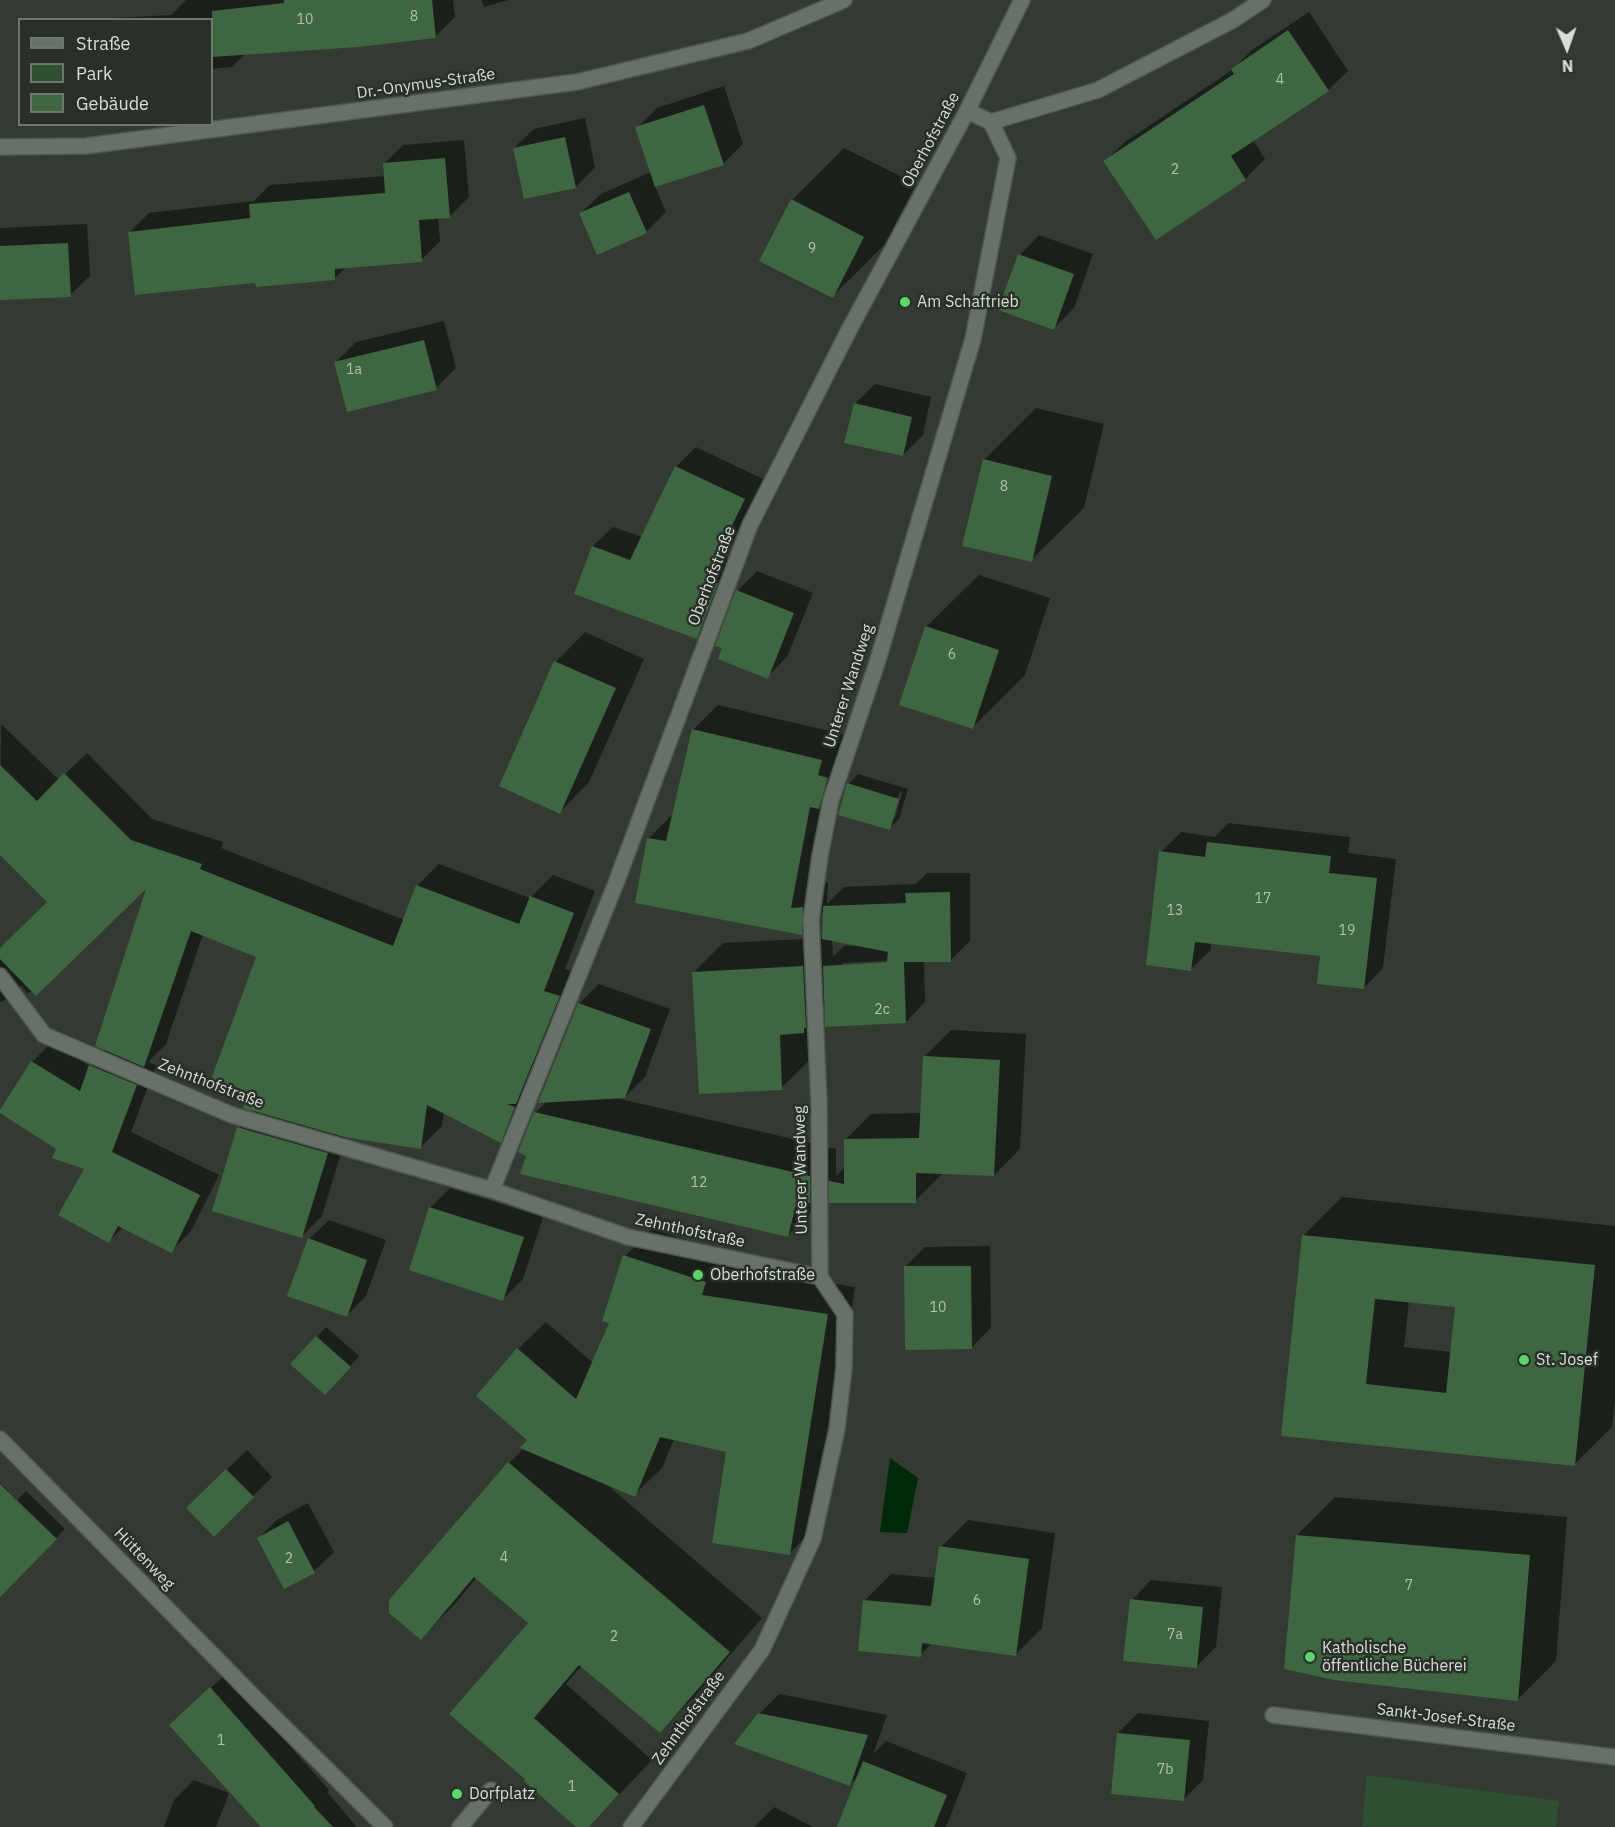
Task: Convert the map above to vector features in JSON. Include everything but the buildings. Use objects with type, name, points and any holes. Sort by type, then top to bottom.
[{"type":"street","name":"Dr.-Onymus-Straße","points":[[0,147],[86,146],[577,82],[748,41],[844,0]]},
{"type":"street","name":"Oberhofstraße","points":[[492,1190],[616,883],[750,525],[849,330],[967,111],[1022,0]]},
{"type":"street","points":[[967,111],[991,122],[1098,90],[1233,20],[1263,0]]},
{"type":"street","name":"Unterer Wandweg","points":[[820,1277],[819,1103],[811,920],[815,888],[831,800],[880,651],[973,339],[1008,158],[991,122]]},
{"type":"street","name":"Zehnthofstraße","points":[[0,976],[44,1035],[232,1115],[492,1190],[628,1237],[820,1277],[845,1314],[837,1429],[813,1539],[762,1650],[631,1827]]},
{"type":"street","name":"Hüttenweg","points":[[0,1439],[385,1827]]},
{"type":"street","name":"Sankt-Josef-Straße","points":[[1273,1715],[1615,1757]]},
{"type":"street","points":[[460,1827],[491,1790]]},
{"type":"green space","points":[[1367,1775],[1559,1801],[1556,1827],[1362,1827]]},
{"type":"shaded area","points":[[890,1458],[918,1478],[907,1533],[880,1532]]},
{"type":"place","name":"Am Schaftrieb","points":[[905,302]]},
{"type":"place","name":"Oberhofstraße","points":[[698,1275]]},
{"type":"place","name":"St. Josef","points":[[1524,1360]]},
{"type":"place","name":"Katholische öffentliche Bücherei","points":[[1310,1657]]},
{"type":"place","name":"Dorfplatz","points":[[457,1794]]}]
